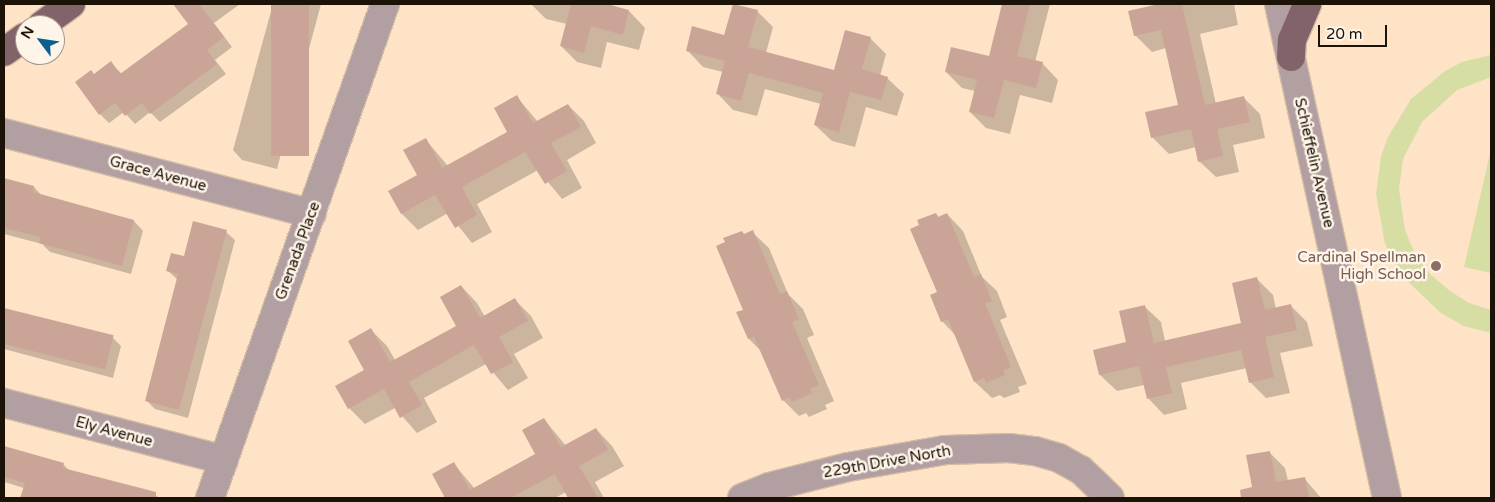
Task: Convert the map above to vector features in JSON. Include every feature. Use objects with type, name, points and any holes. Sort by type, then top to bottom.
[{"type":"main road","points":[[56,15],[71,4]]},
{"type":"main road","points":[[1291,57],[1292,40],[1308,4]]},
{"type":"main road","points":[[4,52],[15,44]]},
{"type":"street","name":"Grenada Place","points":[[210,498],[385,4]]},
{"type":"street","name":"Schieffelin Avenue","points":[[1280,4],[1387,498]]},
{"type":"street","name":"Grace Avenue","points":[[4,133],[312,214]]},
{"type":"street","name":"Ely Avenue","points":[[4,403],[224,460]]},
{"type":"street","name":"229th Drive North","points":[[742,498],[769,487],[848,467],[945,450],[1009,448],[1059,458],[1081,470],[1110,498]]},
{"type":"green space","points":[[1491,55],[1491,77],[1457,90],[1422,122],[1403,159],[1399,189],[1405,230],[1415,254],[1430,274],[1450,291],[1469,303],[1491,310],[1491,333],[1464,326],[1441,313],[1403,277],[1385,244],[1376,194],[1381,156],[1388,137],[1411,99],[1445,71],[1462,62]]},
{"type":"green space","points":[[1491,149],[1491,273],[1464,267]]},
{"type":"building","points":[[173,4],[199,4],[224,37],[207,50],[217,64],[150,114],[142,103],[125,116],[115,103],[99,115],[75,82],[91,70],[94,74],[111,61],[120,74],[188,24]]},
{"type":"building","points":[[271,4],[309,4],[309,156],[271,156]]},
{"type":"building","points":[[571,4],[605,4],[629,10],[623,35],[591,26],[584,53],[560,46]]},
{"type":"building","points":[[733,4],[758,10],[748,47],[834,70],[845,30],[871,37],[862,69],[888,77],[881,100],[850,92],[839,132],[814,125],[823,93],[749,73],[741,101],[716,94],[725,61],[686,51],[692,26],[724,35]]},
{"type":"building","points":[[1002,4],[1030,4],[1017,56],[1043,62],[1036,88],[1004,80],[994,118],[969,112],[977,80],[945,72],[951,47],[989,56]]},
{"type":"building","points":[[1159,4],[1182,4],[1205,105],[1244,96],[1250,122],[1217,129],[1223,156],[1198,162],[1191,129],[1151,138],[1145,112],[1178,105],[1161,30],[1134,36],[1128,11]]},
{"type":"building","points":[[517,95],[533,123],[568,104],[581,127],[551,143],[567,171],[545,184],[525,152],[462,187],[477,215],[455,228],[435,195],[401,214],[388,191],[417,175],[403,150],[426,138],[442,168],[507,132],[494,108]]},
{"type":"building","points":[[4,178],[34,186],[33,192],[134,220],[122,266],[39,243],[41,237],[4,228]]},
{"type":"building","points":[[936,213],[938,217],[947,213],[974,277],[981,274],[992,301],[985,303],[1011,367],[1003,371],[1005,375],[986,383],[984,378],[974,382],[948,319],[941,322],[930,295],[937,292],[910,229],[919,225],[917,220]]},
{"type":"building","points":[[193,221],[227,230],[179,410],[145,401],[178,274],[166,271],[171,253],[184,256]]},
{"type":"building","points":[[753,230],[780,294],[787,291],[799,319],[792,322],[819,385],[810,389],[812,393],[792,402],[790,397],[782,401],[754,337],[748,339],[736,312],[743,310],[716,246],[725,242],[723,238],[742,231],[744,234]]},
{"type":"building","points":[[1257,277],[1265,310],[1291,304],[1297,330],[1265,337],[1274,377],[1249,383],[1241,350],[1166,367],[1172,393],[1147,399],[1139,366],[1099,375],[1093,350],[1126,342],[1119,311],[1145,305],[1154,343],[1241,323],[1232,283]]},
{"type":"building","points":[[461,285],[480,318],[515,298],[528,321],[499,337],[513,362],[491,374],[474,345],[409,382],[422,405],[400,418],[384,389],[348,409],[335,386],[364,370],[348,341],[371,328],[390,362],[456,326],[440,297]]},
{"type":"building","points":[[4,308],[114,335],[105,369],[4,344]]},
{"type":"building","points":[[544,418],[561,447],[596,428],[608,450],[579,466],[598,498],[568,498],[555,474],[510,498],[445,498],[432,474],[454,462],[470,490],[535,454],[522,430]]},
{"type":"building","points":[[4,446],[64,463],[63,468],[156,492],[156,498],[20,498],[25,483],[4,477]]},
{"type":"building","points":[[1270,451],[1276,482],[1305,477],[1309,498],[1241,498],[1240,490],[1252,487],[1246,455]]},
{"type":"place","name":"Cardinal Spellman High School","points":[[1436,266]]}]
